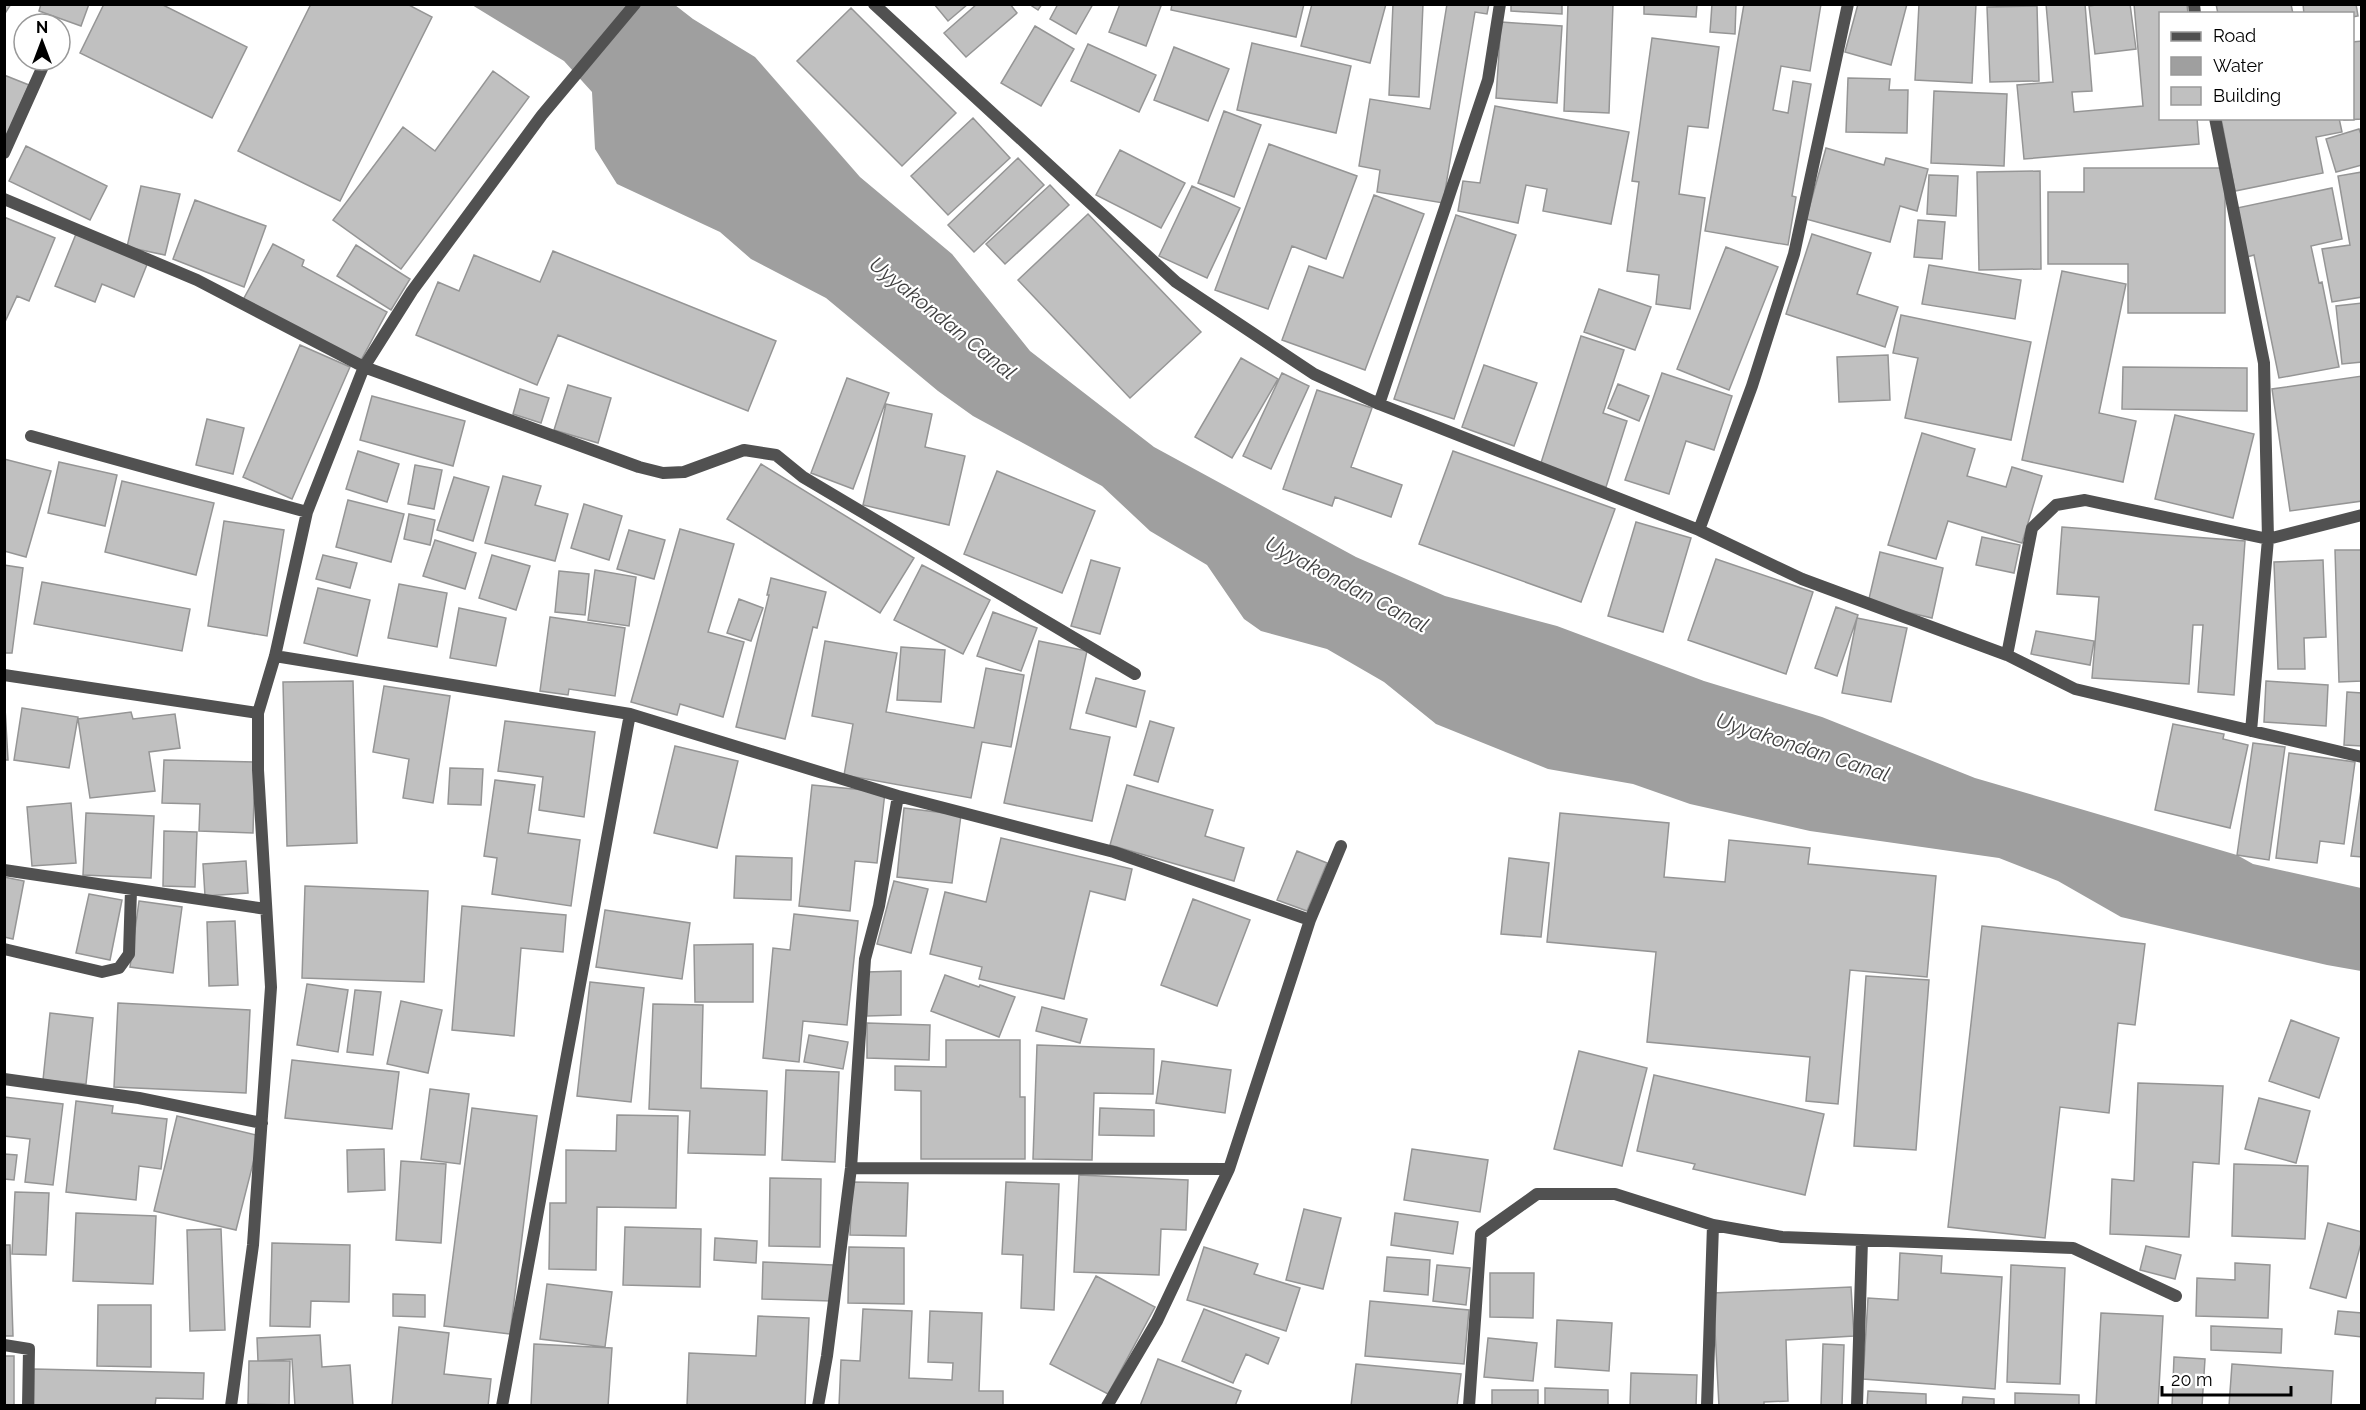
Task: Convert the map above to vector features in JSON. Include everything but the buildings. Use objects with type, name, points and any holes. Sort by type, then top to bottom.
[{"type":"street","points":[[231,1406],[253,1245],[271,987],[258,770],[258,713],[275,656],[307,512],[364,367],[412,291],[542,115],[635,4]]},
{"type":"street","points":[[874,4],[1176,282],[1314,374],[1379,404],[1699,530],[1802,579],[2007,655],[2075,689],[2361,757]]},
{"type":"street","points":[[1379,404],[1488,80],[1500,4]]},
{"type":"street","points":[[1699,530],[1752,386],[1794,254],[1848,4]]},
{"type":"street","points":[[6,149],[40,72]]},
{"type":"street","points":[[2215,120],[2264,363],[2268,539],[2251,731]]},
{"type":"street","points":[[4,199],[197,280],[364,367],[639,467],[663,473],[684,472],[744,450],[776,455],[803,477],[1135,674]]},
{"type":"street","points":[[31,436],[307,512]]},
{"type":"street","points":[[2007,655],[2032,528],[2056,505],[2085,500],[2268,539],[2361,514]]},
{"type":"street","points":[[275,656],[630,714],[898,796],[1114,852],[1310,920]]},
{"type":"street","points":[[4,675],[258,713]]},
{"type":"street","points":[[501,1406],[630,714]]},
{"type":"street","points":[[818,1406],[827,1356],[851,1168],[865,959],[879,906],[898,796]]},
{"type":"street","points":[[1107,1406],[1157,1321],[1229,1169],[1310,920],[1341,846]]},
{"type":"street","points":[[4,870],[266,909]]},
{"type":"street","points":[[4,949],[102,972],[119,968],[129,954],[132,890]]},
{"type":"street","points":[[4,1078],[139,1098],[262,1123]]},
{"type":"street","points":[[851,1168],[1229,1169]]},
{"type":"street","points":[[1469,1406],[1481,1234],[1537,1194],[1615,1194],[1713,1225],[1782,1238],[2073,1248],[2176,1296]]},
{"type":"street","points":[[1707,1406],[1713,1225]]},
{"type":"street","points":[[1857,1406],[1862,1240]]},
{"type":"street","points":[[4,1346],[30,1349],[28,1406]]},
{"type":"water","name":"Uyyakondan Canal","points":[[472,5],[675,5],[693,19],[755,57],[860,177],[952,254],[1030,351],[1154,447],[1356,557],[1445,596],[1557,626],[1704,681],[1822,717],[1975,778],[2237,855],[2253,864],[2361,888],[2361,971],[2121,917],[2058,881],[1999,858],[1810,831],[1690,804],[1633,784],[1548,769],[1436,724],[1384,682],[1327,649],[1261,631],[1244,619],[1207,565],[1150,531],[1102,486],[973,416],[938,391],[826,298],[751,259],[720,232],[617,184],[595,149],[592,92],[564,61]]}]
